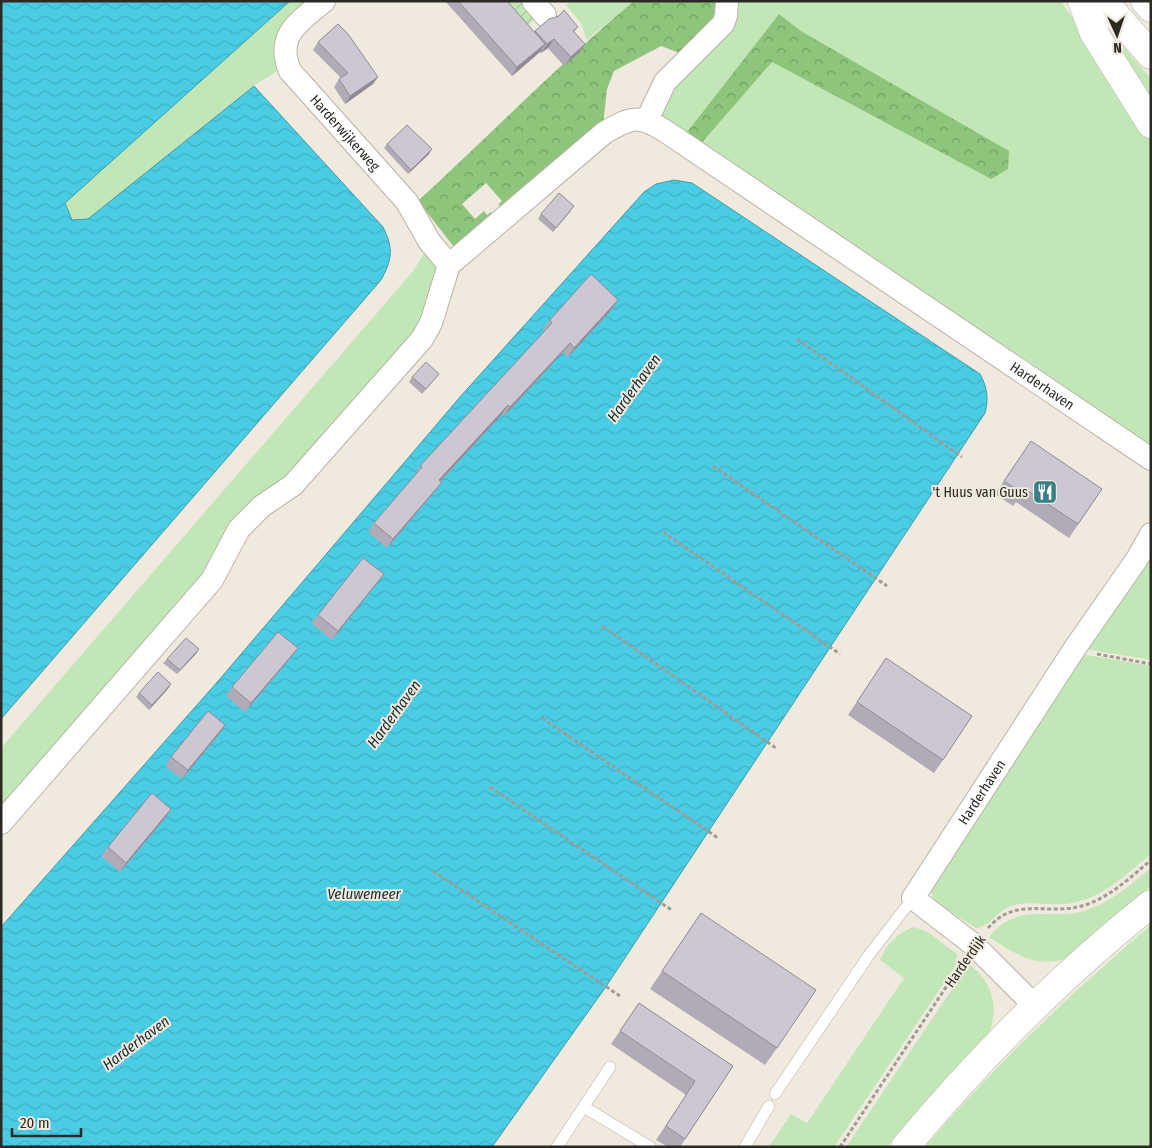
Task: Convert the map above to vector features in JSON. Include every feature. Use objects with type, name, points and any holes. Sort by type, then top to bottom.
[{"type":"main road","points":[[1082,1],[1094,33],[1151,124]]},
{"type":"main road","points":[[1104,1],[1151,55]]},
{"type":"main road","points":[[1145,1],[1151,8]]},
{"type":"main road","points":[[905,1147],[957,1086],[1036,1007],[1121,928],[1151,904]]},
{"type":"street","name":"Harderwijkerweg","points":[[324,1],[293,28],[286,39],[286,61],[290,71],[407,202],[429,241],[448,265]]},
{"type":"street","points":[[1,823],[212,580],[239,529],[262,506],[293,485],[422,339],[431,323],[448,265],[604,133],[626,120],[647,120],[665,82],[723,24],[726,16],[727,1]]},
{"type":"street","name":"Harderhaven","points":[[647,120],[1151,458]]},
{"type":"street","name":"Harderhaven","points":[[913,898],[1075,648],[1137,559],[1151,534]]},
{"type":"street","points":[[913,898],[974,945],[1036,1007]]},
{"type":"lane","name":"Harderhaven","points":[[775,1094],[870,955],[913,898]]},
{"type":"lane","points":[[557,1147],[610,1067]]},
{"type":"lane","points":[[745,1147],[769,1106]]},
{"type":"lane","points":[[584,1107],[650,1147]]},
{"type":"path","points":[[797,339],[962,457]]},
{"type":"path","points":[[713,466],[887,586]]},
{"type":"path","points":[[663,532],[840,654]]},
{"type":"path","points":[[602,626],[776,748]]},
{"type":"path","points":[[1075,648],[1086,653],[1151,664]]},
{"type":"path","points":[[542,718],[718,838]]},
{"type":"path","points":[[490,787],[673,911]]},
{"type":"path","name":"Harderdijk","points":[[840,1147],[974,945],[992,923],[1008,912],[1023,908],[1051,910],[1085,905],[1102,898],[1151,860]]},
{"type":"path","points":[[433,871],[620,996]]},
{"type":"green space","points":[[290,1],[313,1],[276,34],[279,70],[253,86],[88,219],[72,220],[65,203]]},
{"type":"green space","points":[[498,1],[523,1],[536,17],[509,45]]},
{"type":"green space","points":[[572,1],[634,1],[587,40],[581,23],[566,5]]},
{"type":"green space","points":[[634,1],[722,1],[721,18],[685,55],[661,46],[614,71],[607,89],[603,124],[509,207],[498,205],[502,201],[486,183],[462,204],[475,219],[484,211],[487,215],[491,212],[498,219],[458,252],[418,201]]},
{"type":"green space","points":[[734,1],[1061,1],[1104,63],[1151,139],[1151,447],[699,146],[772,62],[991,179],[1009,151],[801,31],[779,14],[684,136],[662,117],[660,107]]},
{"type":"green space","points":[[779,14],[801,31],[1009,151],[1008,169],[991,179],[772,62],[699,146],[684,136]]},
{"type":"green space","points":[[1105,25],[1151,79],[1151,108]]},
{"type":"green space","points":[[410,227],[439,269],[422,326],[205,581],[1,814],[1,748],[414,270],[424,253]]},
{"type":"green space","points":[[1151,551],[1151,660],[1085,649]]},
{"type":"green space","points":[[1081,654],[1151,666],[1151,854],[1111,886],[1090,898],[1065,904],[1018,904],[1006,908],[985,925],[976,928],[935,902],[929,888]]},
{"type":"green space","points":[[1151,868],[1151,886],[1068,958],[1046,962],[1036,961],[1017,954],[989,937],[1000,926],[1011,919],[1033,914],[1070,914],[1093,908],[1119,893]]},
{"type":"green space","points":[[1151,925],[1151,1147],[925,1147],[1005,1060],[1092,977]]},
{"type":"green space","points":[[913,927],[926,931],[957,954],[956,965],[834,1147],[769,1147],[791,1114],[807,1123],[904,978],[880,960],[885,949],[893,940]]},
{"type":"green space","points":[[969,964],[984,979],[992,996],[994,1005],[992,1025],[988,1036],[887,1147],[846,1147]]},
{"type":"water","points":[[1,1],[290,1],[65,203],[72,220],[88,219],[254,86],[383,227],[389,242],[390,254],[388,266],[381,280],[1,719]]},
{"type":"water","name":"Veluwemeer","points":[[674,180],[692,183],[980,374],[986,388],[987,402],[985,413],[605,988],[492,1147],[1,1147],[1,927],[219,680],[460,397],[644,192],[656,184]]},
{"type":"building","points":[[458,1],[507,1],[545,44],[517,67]]},
{"type":"building","points":[[564,10],[578,27],[573,31],[585,44],[571,57],[554,39],[547,44],[535,31],[549,19],[559,16]]},
{"type":"building","points":[[338,24],[348,34],[378,77],[350,96],[339,79],[348,73],[318,42]]},
{"type":"building","points":[[407,125],[432,149],[411,170],[387,144]]},
{"type":"building","points":[[559,193],[574,206],[556,228],[541,214]]},
{"type":"building","points":[[591,274],[618,300],[574,348],[570,343],[510,407],[508,405],[439,480],[442,482],[393,539],[374,523],[422,467],[420,466],[552,323],[550,320]]},
{"type":"building","points":[[426,362],[439,374],[426,389],[412,377]]},
{"type":"building","points":[[1031,441],[1102,489],[1078,524],[1025,489],[1022,493],[1004,481]]},
{"type":"building","points":[[363,558],[384,574],[338,631],[318,615]]},
{"type":"building","points":[[278,632],[298,648],[251,703],[232,687]]},
{"type":"building","points":[[186,638],[199,649],[180,670],[167,659]]},
{"type":"building","points":[[886,658],[972,716],[943,760],[857,702]]},
{"type":"building","points":[[158,672],[171,684],[152,705],[139,693]]},
{"type":"building","points":[[208,711],[225,725],[188,770],[171,757]]},
{"type":"building","points":[[152,793],[171,809],[126,863],[108,847]]},
{"type":"building","points":[[701,913],[816,990],[777,1048],[662,971]]},
{"type":"building","points":[[639,1003],[733,1066],[685,1139],[666,1126],[695,1081],[620,1031]]},
{"type":"place","name":"'t Huus van Guus","points":[[1045,492]]}]
